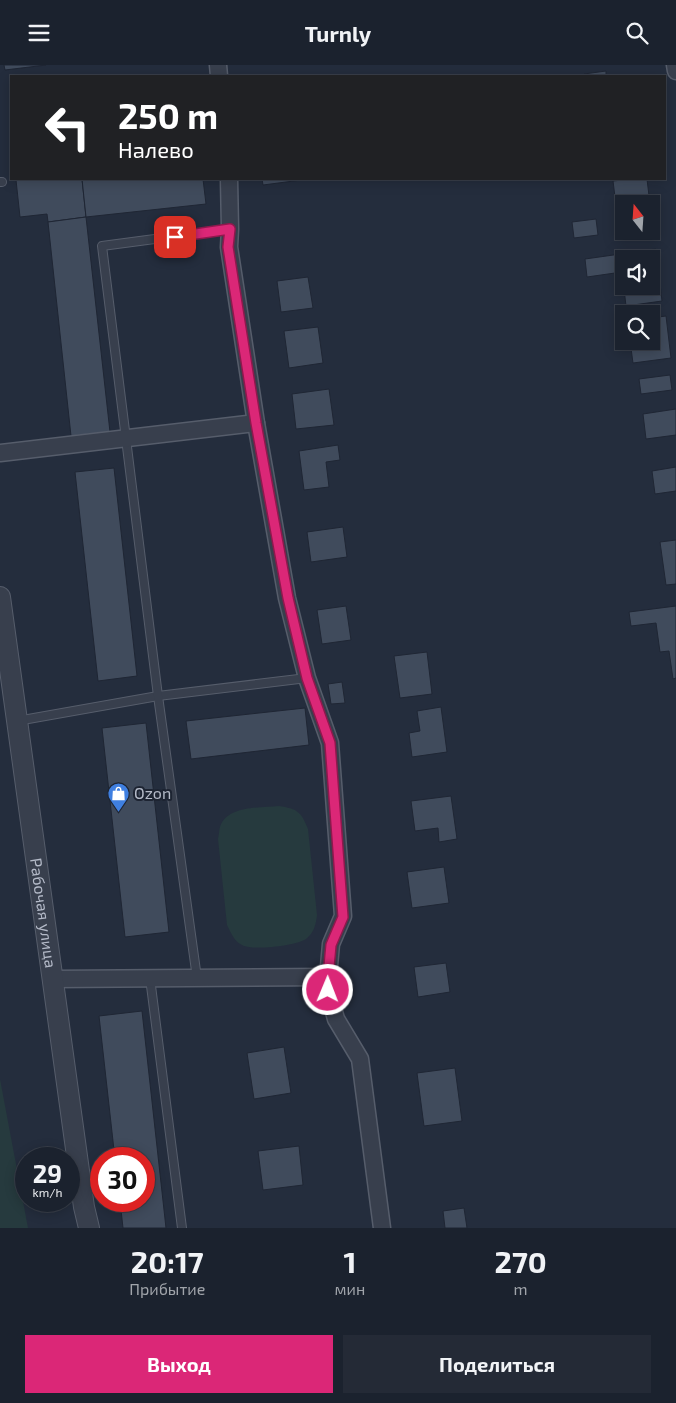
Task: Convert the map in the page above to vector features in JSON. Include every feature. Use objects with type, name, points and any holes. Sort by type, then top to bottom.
[{"type":"street","points":[[675,65],[676,71]]},
{"type":"street","points":[[229,180],[230,229],[228,247],[256,423],[288,598],[307,678],[330,743],[343,917],[331,945],[328,990],[336,1019],[360,1059],[382,1228]]},
{"type":"street","points":[[0,453],[256,423]]},
{"type":"street","name":"Рабочая улица","points":[[0,597],[84,1207],[89,1228]]},
{"type":"street","points":[[53,979],[328,977]]},
{"type":"lane","points":[[197,978],[158,696],[102,246],[230,229]]},
{"type":"lane","points":[[17,721],[158,696],[307,678]]},
{"type":"lane","points":[[150,978],[182,1228]]},
{"type":"green space","points":[[279,806],[298,812],[308,829],[317,915],[315,925],[309,937],[301,941],[266,947],[244,946],[235,940],[227,925],[218,839],[220,828],[224,820],[237,811]]},
{"type":"green space","points":[[0,1079],[15,1159],[15,1212],[25,1212],[28,1228],[0,1228]]},
{"type":"building","points":[[4,65],[46,65],[5,70]]},
{"type":"building","points":[[606,71],[606,75],[584,74]]},
{"type":"building","points":[[16,180],[82,180],[86,217],[48,222],[47,214],[20,217]]},
{"type":"building","points":[[82,180],[203,180],[206,204],[86,217]]},
{"type":"building","points":[[262,180],[301,180],[263,185]]},
{"type":"building","points":[[647,180],[649,195],[615,195],[615,197],[613,181]]},
{"type":"building","points":[[86,217],[110,432],[71,436],[48,222]]},
{"type":"building","points":[[596,219],[598,235],[574,238],[572,222]]},
{"type":"building","points":[[615,255],[615,273],[587,277],[585,259]]},
{"type":"building","points":[[308,277],[313,308],[281,312],[277,281]]},
{"type":"building","points":[[660,284],[662,301],[626,305],[625,295],[660,295]]},
{"type":"building","points":[[666,316],[671,358],[633,363],[631,350],[660,350],[660,317]]},
{"type":"building","points":[[318,327],[323,363],[289,368],[284,331]]},
{"type":"building","points":[[670,375],[672,390],[641,394],[639,379]]},
{"type":"building","points":[[329,389],[334,425],[296,429],[292,394]]},
{"type":"building","points":[[676,409],[676,435],[646,439],[643,414]]},
{"type":"building","points":[[338,445],[340,460],[326,462],[329,487],[304,490],[299,451]]},
{"type":"building","points":[[676,467],[676,491],[655,494],[652,471]]},
{"type":"building","points":[[114,468],[137,676],[98,681],[75,472]]},
{"type":"building","points":[[343,527],[347,557],[311,562],[307,532]]},
{"type":"building","points":[[676,540],[676,584],[666,585],[660,542]]},
{"type":"building","points":[[346,606],[351,640],[322,644],[317,610]]},
{"type":"building","points":[[676,606],[676,678],[673,679],[669,651],[660,652],[656,623],[631,626],[629,612]]},
{"type":"building","points":[[427,652],[432,694],[400,698],[394,656]]},
{"type":"building","points":[[342,682],[345,703],[331,704],[328,684]]},
{"type":"building","points":[[441,707],[447,752],[412,757],[409,733],[420,731],[417,711]]},
{"type":"building","points":[[305,708],[309,745],[191,759],[186,721]]},
{"type":"building","points":[[146,723],[169,932],[125,937],[102,728]]},
{"type":"building","points":[[451,796],[457,839],[439,842],[438,828],[415,831],[411,801]]},
{"type":"building","points":[[444,867],[449,903],[412,908],[407,872]]},
{"type":"building","points":[[446,963],[450,992],[418,997],[414,967]]},
{"type":"building","points":[[142,1011],[166,1228],[123,1228],[121,1212],[155,1212],[155,1147],[114,1147],[99,1016]]},
{"type":"building","points":[[284,1047],[291,1093],[254,1099],[247,1053]]},
{"type":"building","points":[[455,1068],[462,1121],[424,1126],[417,1073]]},
{"type":"building","points":[[299,1146],[303,1185],[263,1190],[258,1151]]},
{"type":"building","points":[[464,1208],[467,1228],[445,1228],[443,1211]]},
{"type":"place","name":"Ozon","points":[[118,812]]},
{"type":"route","points":[[175,237],[230,229],[228,247],[256,423],[288,598],[307,678],[330,743],[343,917],[331,945],[328,990]]}]
